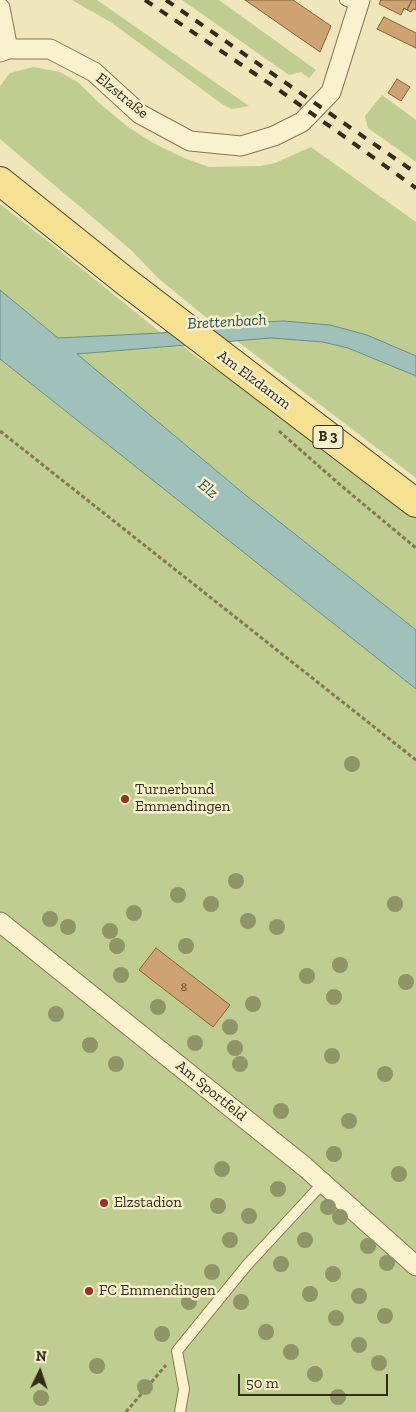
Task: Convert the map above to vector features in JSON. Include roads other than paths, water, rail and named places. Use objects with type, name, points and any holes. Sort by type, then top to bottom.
[{"type":"main road","name":"Am Elzdamm","points":[[0,181],[125,281],[416,504]]},
{"type":"street","name":"Elzstraße","points":[[0,8],[4,50],[50,49],[94,72],[140,114],[190,142],[242,146],[274,136],[302,122],[331,92],[354,2]]},
{"type":"street","name":"Am Sportfeld","points":[[0,922],[305,1167],[416,1266]]},
{"type":"lane","points":[[180,1412],[184,1389],[177,1351],[247,1264],[323,1184]]},
{"type":"water","name":"Elz","points":[[0,290],[58,338],[161,333],[242,323],[284,321],[330,325],[367,335],[416,356],[416,376],[348,348],[323,342],[271,338],[77,354],[243,493],[416,630],[416,689],[0,359]]},
{"type":"railway","points":[[145,0],[279,90],[416,188]]},
{"type":"railway","points":[[166,0],[416,173]]},
{"type":"place","name":"Turnerbund Emmendingen","points":[[125,799]]},
{"type":"place","name":"Elzstadion","points":[[104,1203]]},
{"type":"place","name":"FC Emmendingen","points":[[89,1291]]},
{"type":"water label","name":"Brettenbach","points":[[227,322]]}]
